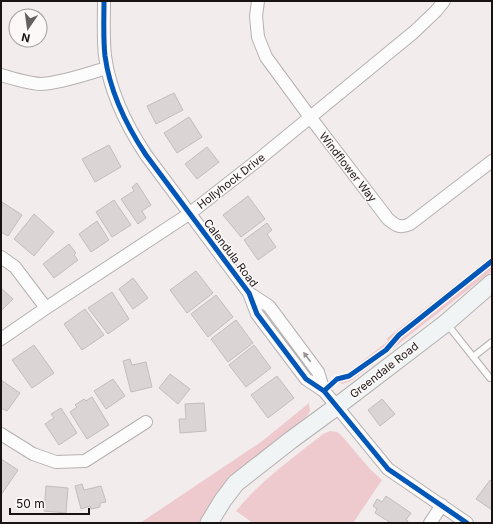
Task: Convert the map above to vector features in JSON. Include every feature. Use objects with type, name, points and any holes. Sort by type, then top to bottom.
[{"type":"street","name":"Calendula Road","points":[[104,1],[105,55],[107,68],[114,95],[133,136],[189,214],[249,293],[269,306],[318,372],[324,391],[388,469],[467,523]]},
{"type":"street","name":"Windflower Way","points":[[258,1],[256,16],[258,37],[266,57],[388,219],[400,227],[410,224],[492,161]]},
{"type":"street","name":"Hollyhock Drive","points":[[1,339],[189,214],[253,164],[414,32],[436,11],[444,1]]},
{"type":"street","points":[[1,75],[22,81],[42,84],[69,79],[107,68]]},
{"type":"street","points":[[1,258],[15,267],[46,308]]},
{"type":"street","name":"Greendale Road","points":[[209,523],[223,500],[236,483],[446,323],[492,283]]},
{"type":"street","points":[[1,434],[33,454],[56,462],[85,461],[146,422]]},
{"type":"street","points":[[430,523],[442,505]]},
{"type":"lane","points":[[446,323],[491,378]]},
{"type":"lane","points":[[473,357],[492,342]]},
{"type":"shaded area","points":[[492,256],[492,271],[351,381],[342,384],[337,381],[388,341],[386,339]]},
{"type":"shaded area","points":[[309,403],[310,411],[307,416],[246,465],[202,523],[140,523],[261,442]]},
{"type":"shaded area","points":[[330,431],[337,432],[341,435],[370,469],[382,480],[353,523],[253,523],[236,511],[245,500],[277,470],[323,434]]},
{"type":"building","points":[[174,93],[183,110],[156,124],[147,106]]},
{"type":"building","points":[[189,117],[202,137],[177,153],[164,133]]},
{"type":"building","points":[[109,145],[121,167],[95,182],[82,159]]},
{"type":"building","points":[[207,147],[219,162],[197,179],[185,164]]},
{"type":"building","points":[[137,183],[151,205],[142,211],[146,218],[138,224],[121,199],[134,191],[132,187]]},
{"type":"building","points":[[248,196],[265,219],[241,237],[223,215]]},
{"type":"building","points":[[114,200],[131,225],[112,237],[96,212]]},
{"type":"building","points":[[2,202],[22,215],[8,236],[1,232]]},
{"type":"building","points":[[34,214],[54,232],[34,256],[14,239]]},
{"type":"building","points":[[97,221],[109,240],[91,252],[79,234]]},
{"type":"building","points":[[267,223],[272,230],[267,234],[276,247],[258,260],[244,240]]},
{"type":"building","points":[[69,244],[76,253],[74,255],[78,260],[54,278],[43,264]]},
{"type":"building","points":[[196,271],[213,293],[187,313],[170,290]]},
{"type":"building","points":[[133,278],[148,298],[133,309],[119,289]]},
{"type":"building","points":[[1,288],[13,299],[1,311]]},
{"type":"building","points":[[112,292],[129,319],[108,334],[88,308]]},
{"type":"building","points":[[216,295],[233,317],[208,337],[191,314]]},
{"type":"building","points":[[85,309],[104,335],[82,350],[64,324]]},
{"type":"building","points":[[236,320],[253,343],[228,362],[211,339]]},
{"type":"building","points":[[34,345],[54,373],[32,388],[12,360]]},
{"type":"building","points":[[254,345],[271,368],[246,387],[229,365]]},
{"type":"building","points":[[130,359],[132,365],[146,362],[152,387],[131,392],[123,361]]},
{"type":"building","points":[[170,374],[190,389],[178,404],[159,388]]},
{"type":"building","points":[[277,376],[294,398],[268,418],[251,395]]},
{"type":"building","points":[[113,379],[125,396],[106,409],[94,391]]},
{"type":"building","points":[[1,380],[20,393],[7,411],[1,408]]},
{"type":"building","points":[[92,397],[109,425],[87,439],[70,412],[77,407],[75,405],[84,399],[86,401]]},
{"type":"building","points":[[382,399],[395,414],[380,426],[368,410]]},
{"type":"building","points":[[204,403],[206,431],[180,433],[179,419],[186,419],[185,404]]},
{"type":"building","points":[[61,408],[77,433],[59,445],[45,424],[54,418],[51,414]]},
{"type":"building","points":[[1,459],[18,470],[1,495]]},
{"type":"building","points":[[490,480],[492,481],[492,510],[476,499]]},
{"type":"building","points":[[82,484],[84,490],[101,486],[106,502],[100,503],[100,507],[91,509],[90,506],[81,509],[75,486]]},
{"type":"building","points":[[46,486],[68,488],[66,513],[44,511]]},
{"type":"building","points":[[386,496],[411,513],[406,520],[408,521],[407,523],[391,523],[375,513],[377,509],[373,506],[377,499],[382,502]]},
{"type":"cycle path","points":[[104,1],[104,49],[107,69],[120,108],[146,155],[249,293],[257,314],[306,379],[324,391],[388,469],[467,523]]},
{"type":"cycle path","points":[[324,391],[337,379],[349,376],[386,350],[399,335],[492,261]]}]
